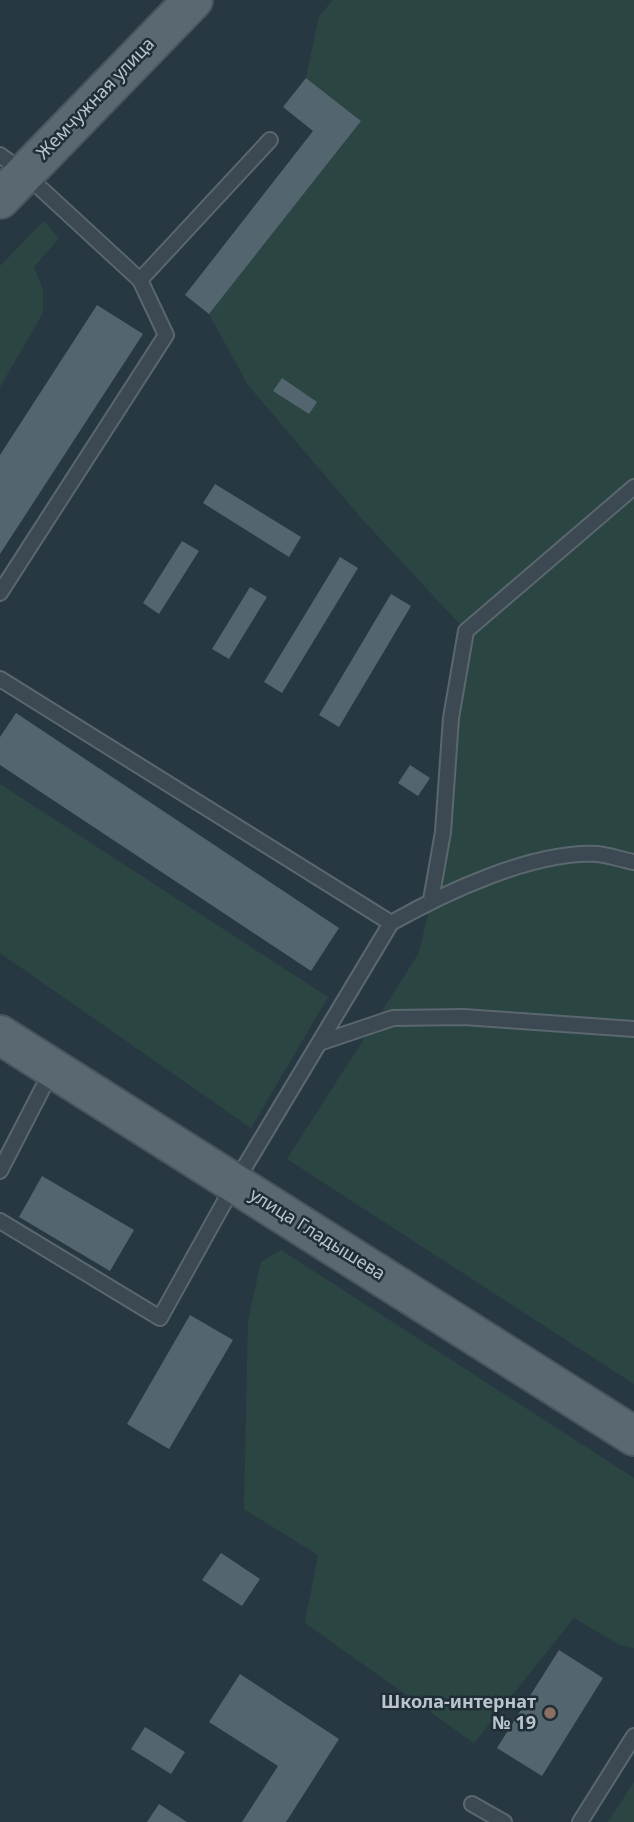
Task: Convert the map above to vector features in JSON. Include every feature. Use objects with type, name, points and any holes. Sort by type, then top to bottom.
[{"type":"main road","name":"Жемчужная улица","points":[[8,175],[193,0]]},
{"type":"main road","name":"улица Гладышева","points":[[0,1035],[634,1436]]},
{"type":"lane","points":[[140,280],[270,139]]},
{"type":"lane","points":[[0,593],[166,335],[140,280],[8,175]]},
{"type":"lane","points":[[431,900],[443,832],[452,718],[466,631],[634,487]]},
{"type":"lane","points":[[0,679],[391,923]]},
{"type":"lane","points":[[0,1221],[160,1318],[235,1183],[391,923],[431,900],[524,863],[596,854],[634,862]]},
{"type":"lane","points":[[319,1043],[393,1018],[464,1017],[634,1029]]},
{"type":"lane","points":[[0,1171],[53,1068]]},
{"type":"lane","points":[[580,1822],[634,1737]]},
{"type":"lane","points":[[472,1804],[503,1822]]},
{"type":"green space","points":[[333,0],[634,0],[634,1384],[287,1159],[419,953],[431,900],[466,631],[363,520],[248,385],[209,314],[361,121],[306,78],[319,16]]},
{"type":"green space","points":[[44,221],[59,238],[34,267],[43,290],[43,313],[0,387],[0,266]]},
{"type":"green space","points":[[0,784],[328,997],[251,1128],[0,953]]},
{"type":"green space","points":[[281,1250],[634,1478],[634,1648],[620,1645],[574,1618],[474,1743],[305,1623],[318,1555],[244,1509],[248,1320],[261,1262]]},
{"type":"green space","points":[[634,1782],[634,1822],[608,1822]]},
{"type":"building","points":[[306,78],[361,121],[209,314],[185,295],[313,131],[283,107]]},
{"type":"building","points":[[97,305],[143,334],[0,554],[0,455]]},
{"type":"building","points":[[282,378],[317,402],[309,414],[273,391]]},
{"type":"building","points":[[215,484],[301,537],[289,557],[203,503]]},
{"type":"building","points":[[182,541],[199,551],[159,614],[143,603]]},
{"type":"building","points":[[340,557],[358,568],[282,693],[264,682]]},
{"type":"building","points":[[250,587],[267,597],[229,659],[212,649]]},
{"type":"building","points":[[391,594],[411,606],[339,727],[319,715]]},
{"type":"building","points":[[16,713],[339,928],[311,971],[0,765],[0,737]]},
{"type":"building","points":[[410,765],[430,778],[418,796],[398,783]]},
{"type":"building","points":[[42,1176],[134,1230],[110,1271],[19,1217]]},
{"type":"building","points":[[190,1315],[233,1340],[169,1449],[127,1424]]},
{"type":"building","points":[[221,1553],[260,1579],[242,1606],[202,1580]]},
{"type":"building","name":"Школа-интернат № 19","points":[[559,1650],[603,1678],[542,1776],[497,1748]]},
{"type":"building","points":[[240,1674],[339,1739],[286,1822],[242,1822],[278,1766],[209,1722]]},
{"type":"building","points":[[145,1727],[185,1752],[171,1774],[131,1749]]},
{"type":"building","points":[[159,1804],[187,1822],[147,1822]]},
{"type":"place","name":"Школа-интернат № 19","points":[[550,1713]]}]
